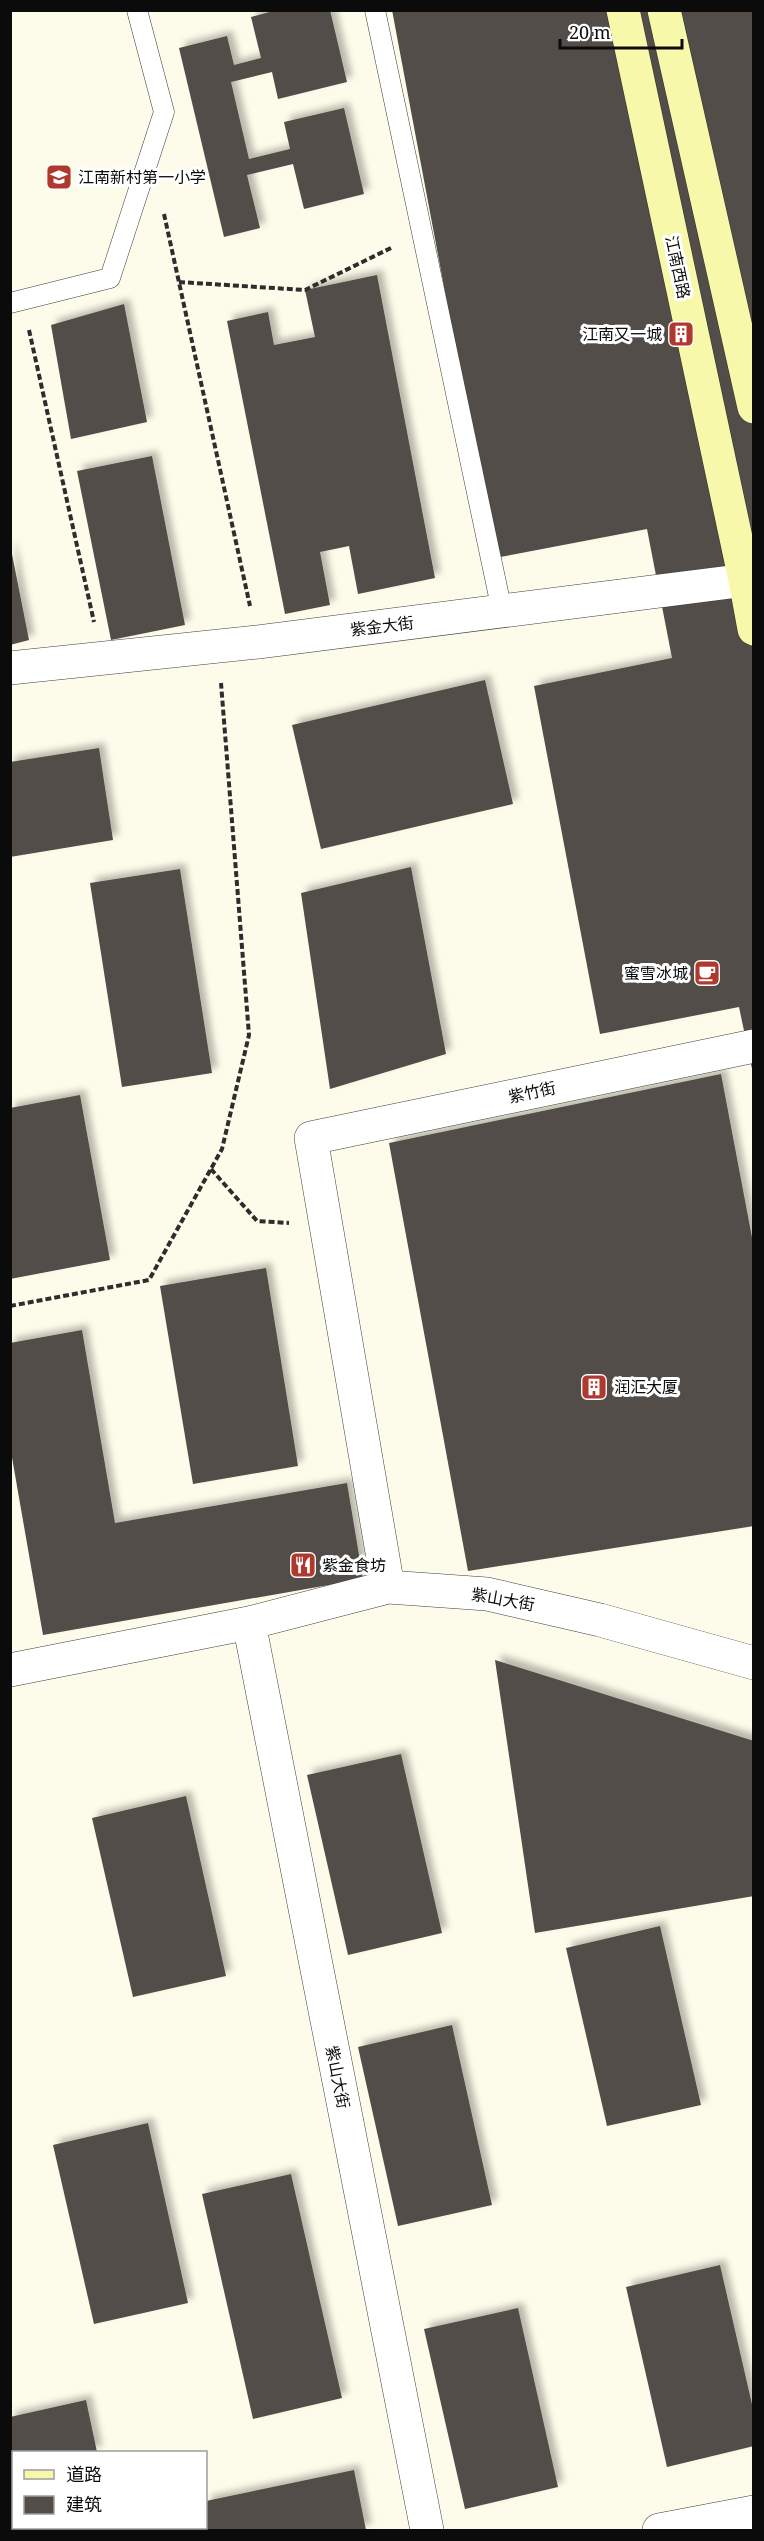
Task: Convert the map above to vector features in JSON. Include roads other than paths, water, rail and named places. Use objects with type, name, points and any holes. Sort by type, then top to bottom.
[{"type":"main road","name":"江南西路","points":[[623,10],[749,579],[753,629]]},
{"type":"main road","points":[[664,10],[753,407]]},
{"type":"street","name":"紫金大街","points":[[10,668],[258,642],[749,579]]},
{"type":"street","name":"紫竹街","points":[[388,1587],[311,1138],[753,1046]]},
{"type":"street","name":"紫山大街","points":[[10,1670],[249,1623],[388,1587],[487,1594],[600,1620],[753,1663]]},
{"type":"street","name":"紫山大街","points":[[249,1623],[427,2530]]},
{"type":"street","points":[[659,2530],[753,2512]]},
{"type":"lane","points":[[17,302],[110,278],[164,112],[137,10]]},
{"type":"lane","points":[[375,10],[502,611]]},
{"type":"place","name":"江南新村第一小学","points":[[59,177]]},
{"type":"place","name":"江南又一城","points":[[681,334]]},
{"type":"place","name":"蜜雪冰城","points":[[707,973]]},
{"type":"place","name":"润汇大厦","points":[[594,1387]]},
{"type":"place","name":"紫金食坊","points":[[303,1565]]}]
